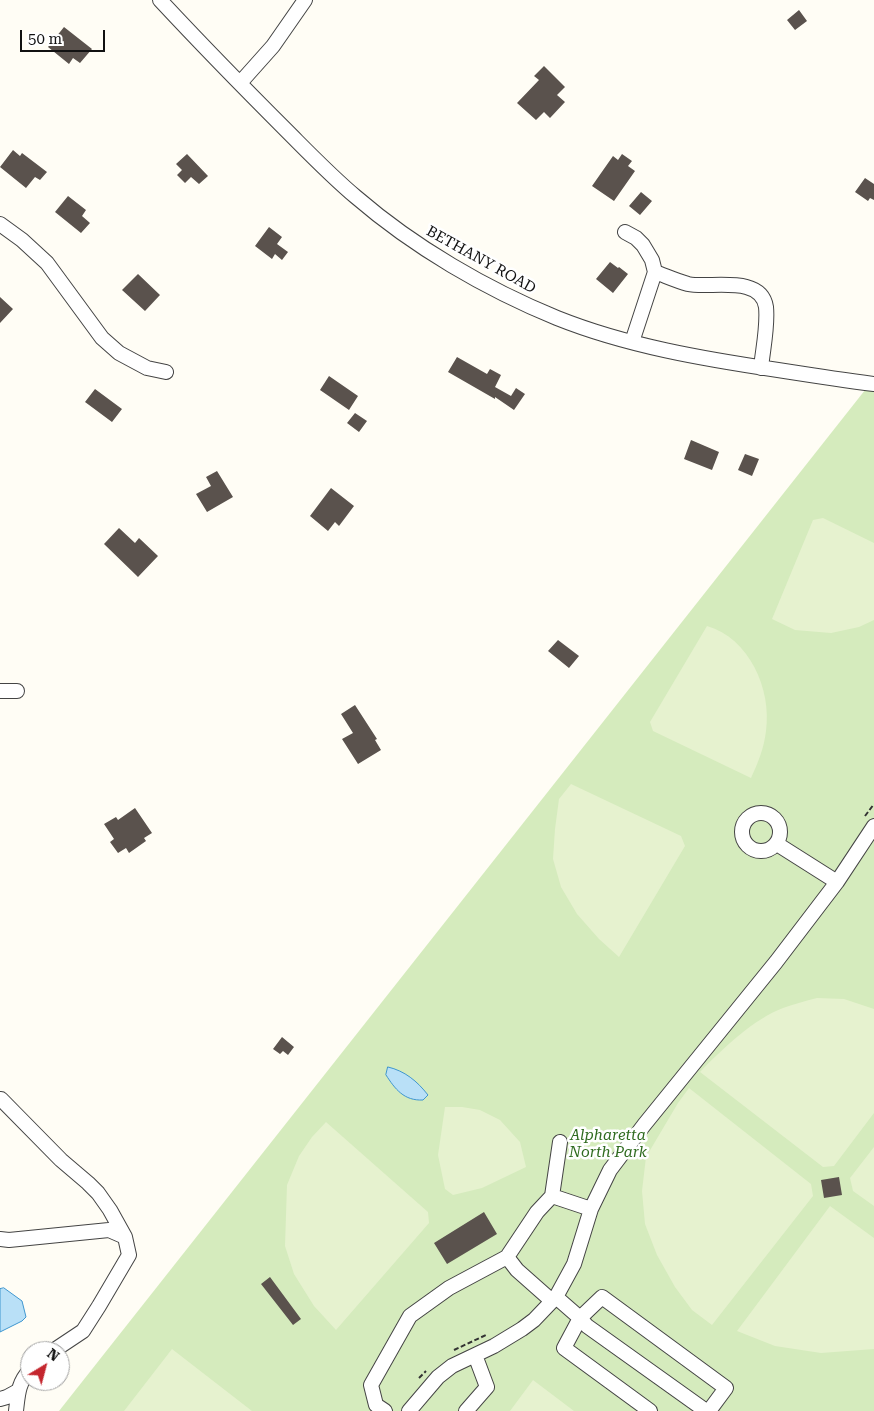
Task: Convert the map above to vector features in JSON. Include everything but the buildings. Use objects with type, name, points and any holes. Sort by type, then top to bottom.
[{"type":"street","name":"BETHANY ROAD","points":[[160,0],[333,177],[357,198],[416,242],[483,283],[557,318],[632,342],[720,362],[874,384]]},
{"type":"street","points":[[240,83],[273,46],[305,0]]},
{"type":"street","points":[[0,224],[22,240],[47,264],[102,338],[118,353],[146,368],[166,372]]},
{"type":"street","points":[[625,232],[636,238],[643,245],[652,260],[656,272],[632,342]]},
{"type":"street","points":[[656,272],[689,284],[735,285],[750,288],[760,294],[766,306],[761,368]]},
{"type":"street","points":[[0,691],[17,691]]},
{"type":"street","points":[[409,1411],[438,1377],[452,1366],[494,1346],[522,1329],[534,1320],[554,1299],[574,1264],[591,1208],[610,1170],[776,962],[837,882],[874,826]]},
{"type":"street","points":[[777,844],[837,882]]},
{"type":"street","points":[[0,1099],[61,1160],[98,1193],[125,1237],[129,1255],[82,1331],[68,1341]]},
{"type":"street","points":[[378,1409],[370,1385],[410,1316],[449,1288],[507,1257],[537,1212],[552,1196],[560,1142]]},
{"type":"street","points":[[552,1196],[591,1208]]},
{"type":"street","points":[[0,1239],[9,1240],[109,1230],[125,1237]]},
{"type":"street","points":[[507,1257],[517,1270],[580,1318],[587,1326],[708,1411],[726,1388],[602,1297],[580,1318],[564,1348],[650,1411]]},
{"type":"street","points":[[466,1411],[487,1387],[475,1355]]},
{"type":"street","points":[[16,1411],[20,1384]]},
{"type":"street","points":[[0,1399],[18,1391]]},
{"type":"green space","name":"Alpharetta North Park","points":[[869,385],[874,385],[874,1411],[59,1411]]},
{"type":"green space","points":[[823,518],[874,543],[874,620],[859,627],[831,633],[795,630],[772,619],[813,520]]},
{"type":"green space","points":[[707,626],[722,632],[746,653],[761,682],[767,715],[766,731],[764,743],[751,778],[653,731],[650,722]]},
{"type":"green space","points":[[571,784],[681,836],[685,846],[619,957],[599,939],[577,914],[561,887],[553,859],[559,799]]},
{"type":"green space","points":[[817,998],[844,999],[874,1009],[874,1113],[834,1166],[823,1167],[700,1072],[728,1045],[761,1019],[783,1008]]},
{"type":"green space","points":[[689,1088],[811,1184],[813,1196],[712,1325],[692,1310],[675,1287],[657,1255],[645,1224],[642,1191],[646,1157]]},
{"type":"green space","points":[[445,1107],[480,1110],[500,1120],[520,1142],[526,1167],[482,1188],[453,1195],[445,1189],[438,1155]]},
{"type":"green space","points":[[326,1122],[428,1212],[429,1223],[336,1330],[314,1306],[294,1274],[285,1246],[287,1185],[299,1156],[312,1137]]},
{"type":"green space","points":[[874,1147],[874,1206],[853,1191],[850,1178]]},
{"type":"green space","points":[[830,1206],[874,1238],[874,1349],[821,1353],[775,1346],[737,1331]]},
{"type":"green space","points":[[172,1349],[252,1411],[124,1411]]},
{"type":"green space","points":[[533,1380],[574,1411],[510,1411]]},
{"type":"water","points":[[388,1067],[410,1077],[428,1095],[423,1100],[416,1100],[405,1096],[393,1085],[386,1075]]},
{"type":"water","points":[[4,1288],[22,1301],[26,1317],[0,1332],[0,1289]]}]
